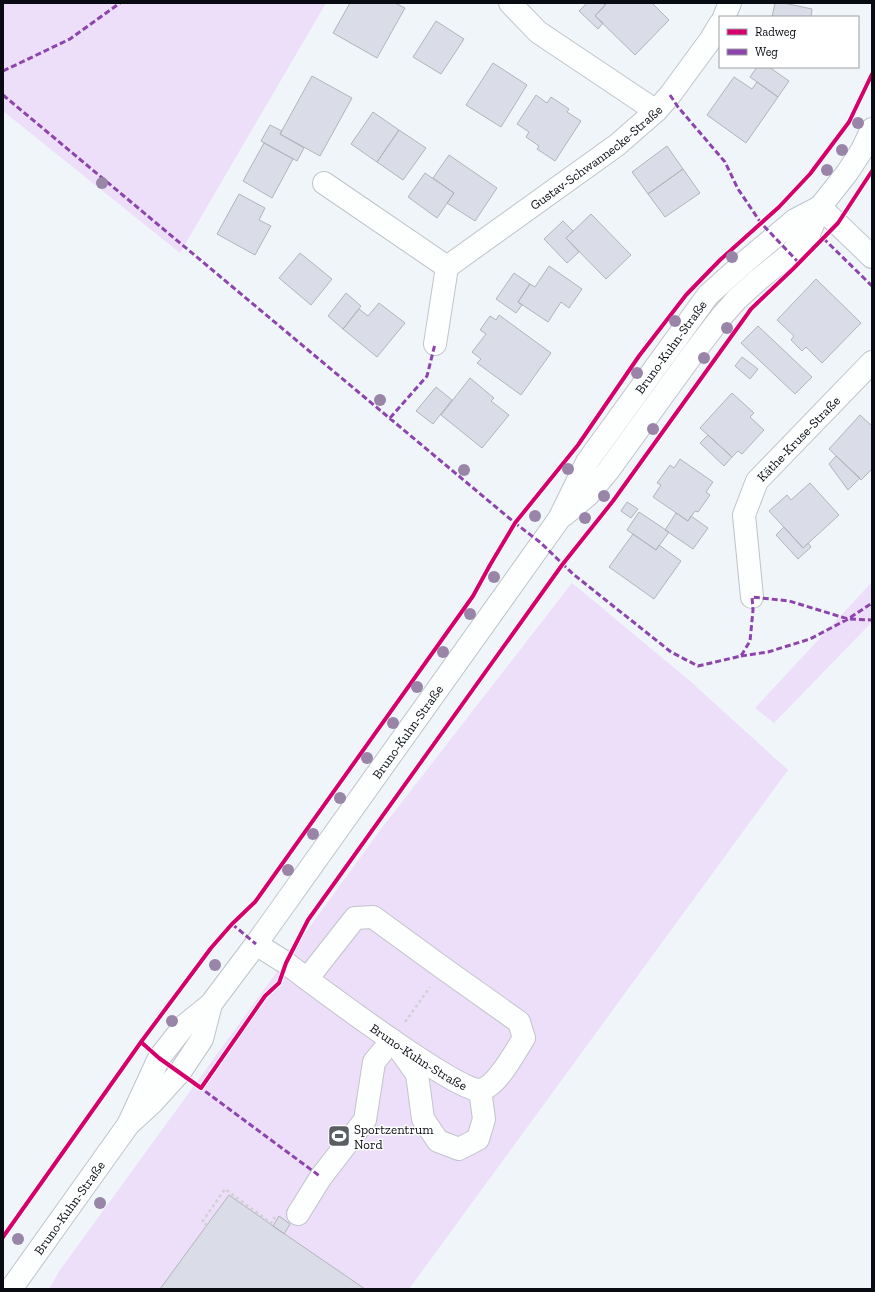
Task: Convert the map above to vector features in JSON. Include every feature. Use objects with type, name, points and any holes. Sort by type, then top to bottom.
[{"type":"street","points":[[510,3],[538,32],[656,111]]},
{"type":"street","points":[[724,16],[730,3]]},
{"type":"street","name":"Gustav-Schwannecke-Straße","points":[[447,267],[617,145],[656,111],[670,95],[719,26]]},
{"type":"street","name":"Bruno-Kuhn-Straße","points":[[11,1289],[128,1125],[159,1058],[186,1025],[211,1004],[256,944],[559,519],[587,462],[708,295],[795,220],[820,207],[847,173],[862,150],[872,129]]},
{"type":"street","points":[[324,183],[447,267],[435,344]]},
{"type":"street","points":[[820,207],[872,257]]},
{"type":"street","name":"Käthe-Kruse-Straße","points":[[752,597],[744,515],[757,481],[872,362]]},
{"type":"street","name":"Bruno-Kuhn-Straße","points":[[256,944],[286,963],[307,979],[392,1040],[470,1089],[480,1090],[492,1084],[504,1070],[524,1038],[519,1022],[373,916],[355,918],[307,979]]},
{"type":"street","points":[[288,1213],[321,1177],[365,1120],[374,1062],[392,1040],[417,1074],[423,1119],[438,1141],[459,1149],[478,1139],[484,1119],[480,1090]]},
{"type":"path","points":[[392,1040],[443,968]]},
{"type":"path","points":[[207,1225],[202,1222],[225,1190],[271,1223],[288,1213]]},
{"type":"shaded area","points":[[3,3],[326,3],[180,253],[3,111]]},
{"type":"shaded area","points":[[872,582],[872,622],[774,723],[755,708]]},
{"type":"shaded area","name":"Sportzentrum Nord","points":[[572,583],[690,681],[788,770],[409,1289],[49,1289],[60,1270],[381,829]]},
{"type":"building","points":[[350,3],[395,3],[405,8],[377,58],[333,33]]},
{"type":"building","points":[[587,3],[603,3],[605,5],[595,16],[603,23],[598,29],[579,11]]},
{"type":"building","points":[[607,3],[652,3],[669,20],[635,55],[595,16]]},
{"type":"building","points":[[775,3],[784,3],[812,9],[811,16],[772,16]]},
{"type":"building","points":[[436,21],[464,39],[441,74],[413,57]]},
{"type":"building","points":[[493,63],[527,85],[501,127],[466,105]]},
{"type":"building","points":[[756,68],[770,68],[789,81],[778,97],[750,77]]},
{"type":"building","points":[[312,76],[352,98],[320,156],[280,134]]},
{"type":"building","points":[[734,77],[752,89],[757,82],[778,97],[746,143],[707,115]]},
{"type":"building","points":[[536,95],[547,103],[551,97],[569,109],[567,112],[581,121],[555,161],[537,149],[539,146],[526,137],[529,132],[517,124]]},
{"type":"building","points":[[373,112],[399,130],[377,162],[351,144]]},
{"type":"building","points":[[270,125],[282,131],[280,134],[304,148],[297,161],[261,141]]},
{"type":"building","points":[[399,130],[426,148],[403,180],[377,162]]},
{"type":"building","points":[[264,143],[293,159],[272,198],[243,181]]},
{"type":"building","points":[[667,146],[683,169],[648,194],[632,172]]},
{"type":"building","points":[[449,155],[497,188],[475,221],[447,203],[454,193],[433,178]]},
{"type":"building","points":[[683,169],[700,193],[665,217],[648,194]]},
{"type":"building","points":[[425,173],[454,193],[437,218],[408,197]]},
{"type":"building","points":[[239,194],[265,208],[259,220],[271,226],[255,255],[217,234]]},
{"type":"building","points":[[591,214],[631,255],[606,279],[566,238]]},
{"type":"building","points":[[563,221],[573,231],[566,238],[579,252],[567,263],[544,239]]},
{"type":"building","points":[[300,253],[332,279],[311,305],[279,278]]},
{"type":"building","points":[[549,266],[582,289],[569,308],[561,302],[548,322],[518,302],[530,284],[535,287]]},
{"type":"building","points":[[514,273],[530,284],[518,302],[522,305],[516,313],[496,299]]},
{"type":"building","points":[[816,279],[861,323],[822,363],[806,347],[802,351],[791,340],[794,336],[777,320]]},
{"type":"building","points":[[346,293],[361,306],[343,329],[328,316]]},
{"type":"building","points":[[379,303],[405,323],[377,357],[343,329],[359,309],[368,316]]},
{"type":"building","points":[[499,315],[551,353],[521,395],[477,363],[481,359],[472,352],[486,334],[480,330],[490,316],[496,320]]},
{"type":"building","points":[[758,326],[812,377],[795,394],[741,343]]},
{"type":"building","points":[[742,357],[758,369],[750,379],[735,366]]},
{"type":"building","points":[[470,378],[494,398],[491,401],[509,415],[482,448],[441,415]]},
{"type":"building","points":[[436,387],[452,400],[433,424],[416,411]]},
{"type":"building","points":[[732,393],[754,413],[750,417],[764,430],[742,454],[738,451],[732,457],[700,428]]},
{"type":"building","points":[[860,415],[872,426],[872,469],[861,480],[829,449]]},
{"type":"building","points":[[708,435],[732,457],[724,466],[700,443]]},
{"type":"building","points":[[836,456],[860,478],[848,490],[829,464]]},
{"type":"building","points":[[680,459],[713,482],[706,492],[710,495],[698,512],[695,511],[688,521],[653,497],[661,485],[657,483],[670,465],[674,468]]},
{"type":"building","points":[[810,483],[839,515],[803,548],[769,511],[787,495],[791,500]]},
{"type":"building","points":[[627,502],[638,509],[631,518],[621,511]]},
{"type":"building","points":[[639,512],[669,532],[656,550],[627,530]]},
{"type":"building","points":[[676,513],[688,521],[691,516],[708,528],[693,549],[665,530]]},
{"type":"building","points":[[784,527],[803,548],[808,543],[811,547],[798,559],[776,535]]},
{"type":"building","points":[[633,534],[656,550],[659,545],[681,561],[654,599],[609,567]]},
{"type":"building","points":[[229,1195],[273,1226],[365,1289],[160,1289]]},
{"type":"building","points":[[279,1216],[290,1224],[284,1234],[273,1226]]},
{"type":"marked path","points":[[3,71],[70,39],[120,3]]},
{"type":"marked path","points":[[3,95],[515,523],[541,543],[573,574],[671,652],[698,666],[741,656],[750,641],[753,610],[752,597],[789,601],[848,619],[872,620]]},
{"type":"marked path","points":[[670,95],[678,107],[725,162],[738,189],[761,223],[799,263]]},
{"type":"marked path","points":[[823,238],[872,286]]},
{"type":"marked path","points":[[390,418],[427,376],[435,344]]},
{"type":"marked path","points":[[741,656],[768,652],[810,639],[848,619],[872,603]]},
{"type":"marked path","points":[[232,924],[256,944]]},
{"type":"marked path","points":[[198,1086],[321,1177]]},
{"type":"cycle path","points":[[3,1237],[141,1042],[211,948],[232,924],[255,902],[473,596],[515,523],[578,445],[639,356],[686,295],[720,260],[779,207],[810,174],[849,122],[872,74]]},
{"type":"cycle path","points":[[141,1042],[159,1058],[201,1088],[265,996],[279,983],[286,963],[308,920],[562,565],[613,501],[751,309],[838,223],[872,171]]},
{"type":"place","name":"Sportzentrum Nord","points":[[339,1136]]}]
